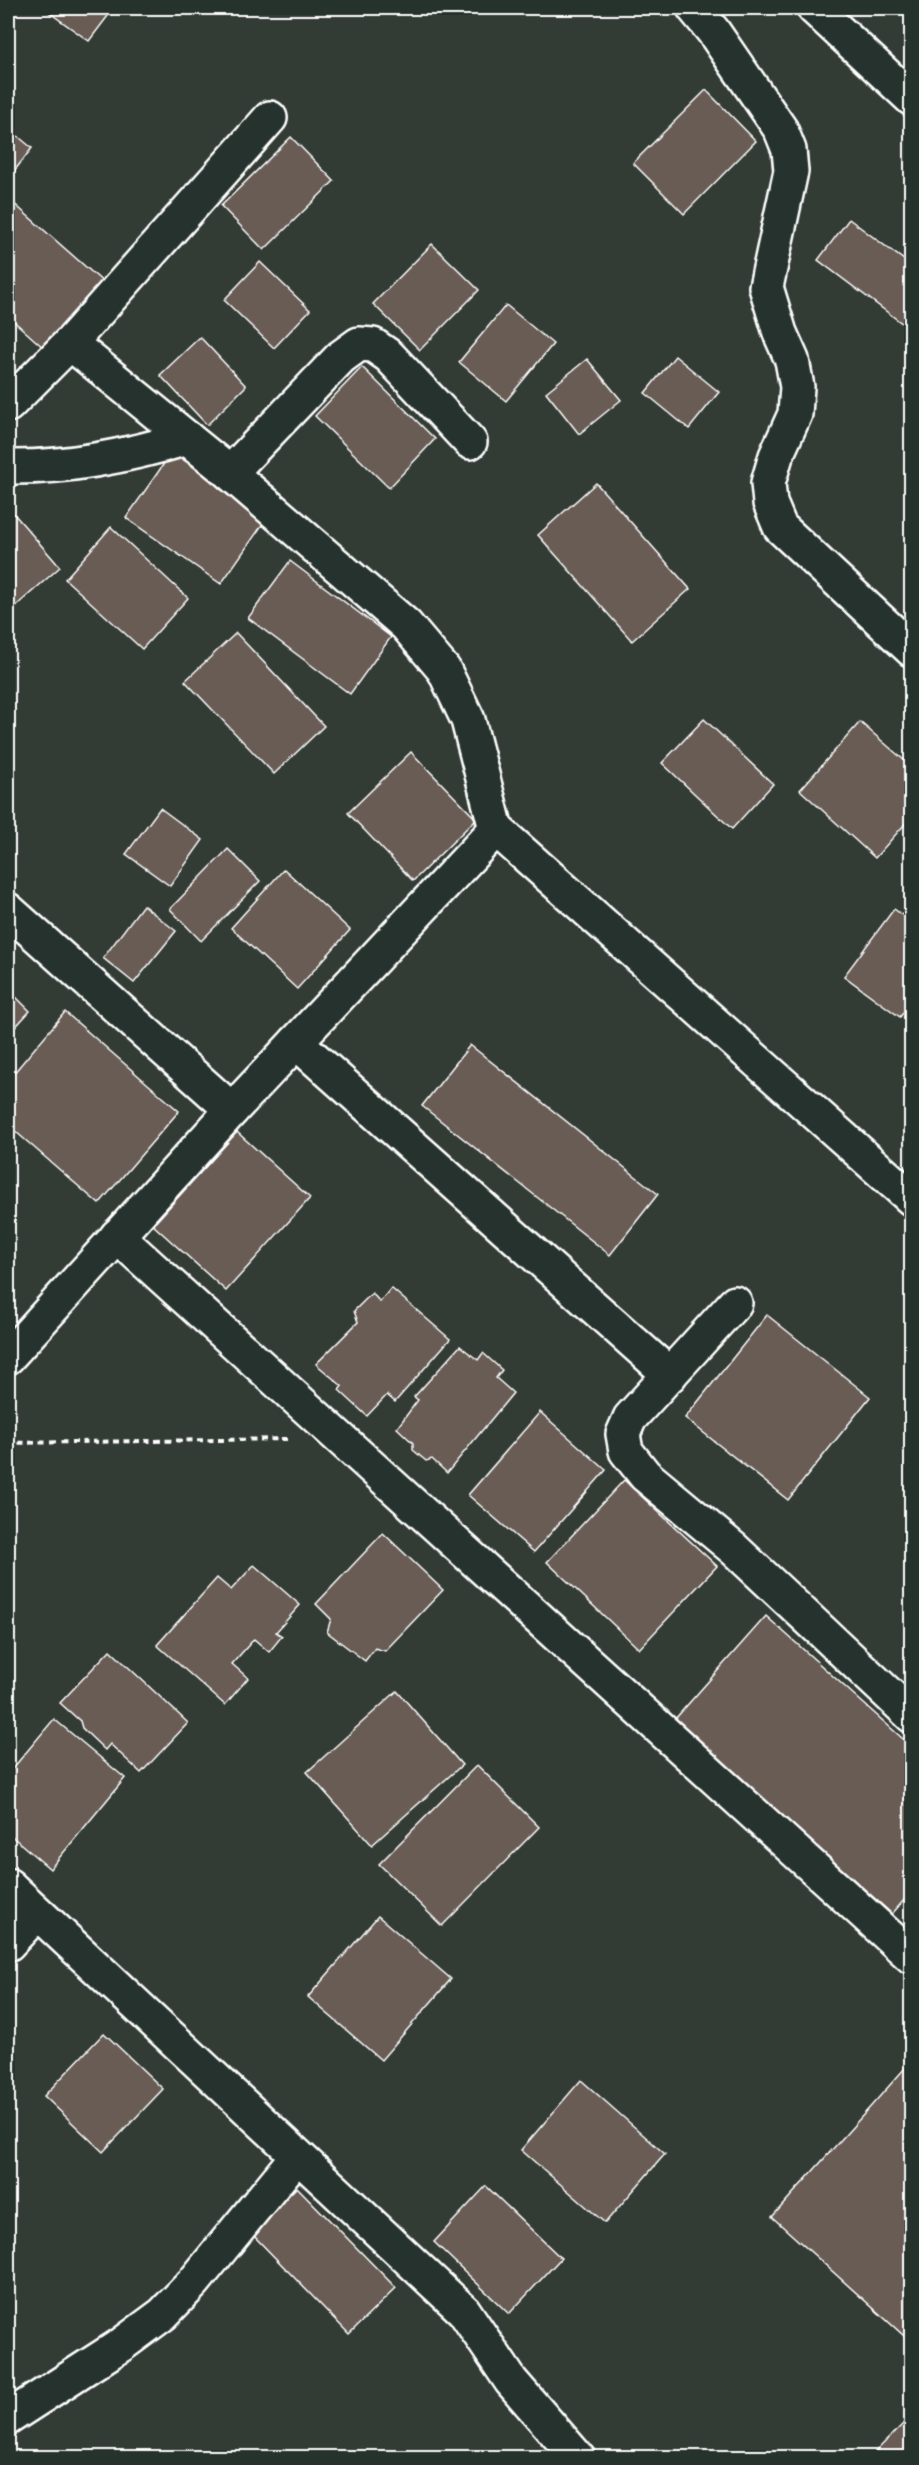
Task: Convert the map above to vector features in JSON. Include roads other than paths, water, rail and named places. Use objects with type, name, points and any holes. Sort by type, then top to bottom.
[{"type":"street","points":[[694,8],[713,31],[781,130],[789,150],[791,171],[766,287],[780,333],[792,360],[797,387],[795,414],[776,456],[768,483],[770,503],[780,527],[912,650]]},
{"type":"street","points":[[814,8],[912,99]]},
{"type":"street","points":[[8,405],[70,343],[270,118]]},
{"type":"street","points":[[70,343],[230,473],[406,625],[444,670],[468,720],[496,829],[912,1199]]},
{"type":"street","points":[[230,473],[341,357],[359,344],[374,345],[389,356],[470,442]]},
{"type":"street","points":[[8,467],[41,468],[87,462],[141,452],[187,438]]},
{"type":"street","points":[[8,1357],[232,1110],[496,829]]},
{"type":"street","points":[[8,910],[232,1110]]},
{"type":"street","points":[[296,1042],[670,1375]]},
{"type":"street","points":[[117,1236],[912,1957]]},
{"type":"street","points":[[735,1303],[630,1418],[623,1434],[626,1451],[645,1475],[734,1549],[912,1716]]},
{"type":"street","points":[[8,1885],[464,2311],[511,2381],[578,2457]]},
{"type":"street","points":[[8,1944],[37,1913]]},
{"type":"street","points":[[8,2418],[163,2314],[194,2282],[297,2156]]}]
